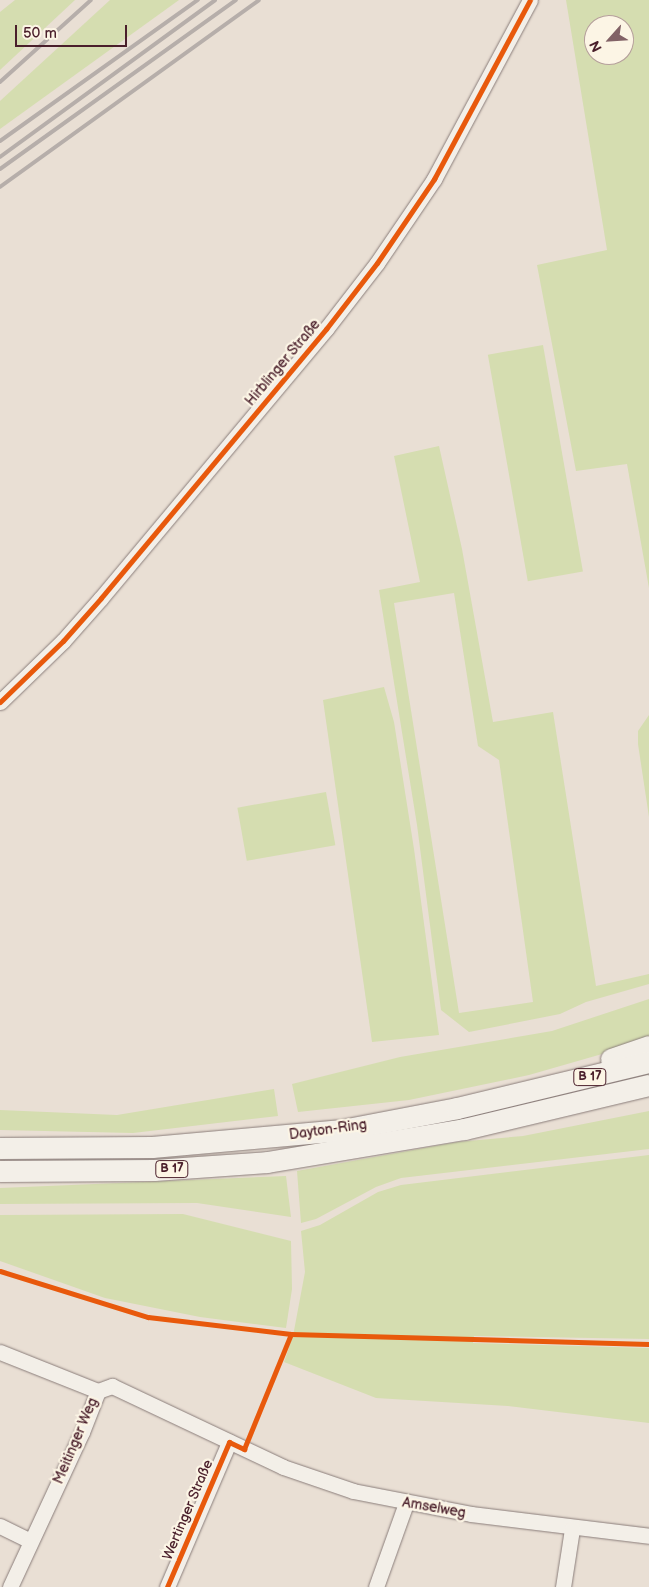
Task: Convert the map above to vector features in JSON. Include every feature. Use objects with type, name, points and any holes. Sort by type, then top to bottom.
[{"type":"highway","points":[[531,1091],[649,1046]]},
{"type":"highway","name":"Dayton-Ring","points":[[0,1148],[108,1149],[265,1139],[369,1125],[531,1091],[649,1062]]},
{"type":"highway","name":"Dayton-Ring","points":[[0,1171],[154,1170],[267,1162],[410,1140],[542,1112],[649,1085]]},
{"type":"highway","points":[[542,1112],[649,1100]]},
{"type":"street","name":"Hirblinger Straße","points":[[0,702],[63,642],[101,598],[326,329],[377,263],[434,179],[530,0]]},
{"type":"street","points":[[0,1352],[98,1391]]},
{"type":"street","name":"Meitinger Weg","points":[[10,1587],[98,1391],[112,1386],[229,1442]]},
{"type":"street","name":"Amselweg","points":[[229,1442],[309,1476],[353,1492],[406,1503],[572,1529],[649,1536]]},
{"type":"street","name":"Wertinger Straße","points":[[166,1587],[229,1442]]},
{"type":"street","points":[[376,1587],[406,1503]]},
{"type":"street","points":[[0,1526],[31,1541]]},
{"type":"street","points":[[563,1587],[572,1529]]},
{"type":"green space","points":[[15,0],[75,0],[0,70],[0,12]]},
{"type":"green space","points":[[110,0],[179,0],[0,129],[0,101]]},
{"type":"green space","points":[[566,0],[649,0],[649,588],[627,464],[576,471],[537,265],[607,250]]},
{"type":"green space","points":[[543,345],[583,572],[528,581],[488,355]]},
{"type":"green space","points":[[439,446],[462,549],[493,722],[553,712],[596,986],[649,974],[649,984],[586,1002],[560,1014],[469,1032],[441,1010],[417,825],[379,590],[420,582],[394,456]],"holes":[[[454,593],[478,746],[499,760],[533,1002],[459,1013],[394,603]]]},
{"type":"green space","points":[[384,687],[394,722],[414,849],[439,1035],[372,1042],[323,700]]},
{"type":"green space","points":[[649,715],[649,817],[638,744],[638,731]]},
{"type":"green space","points":[[326,792],[335,845],[247,861],[237,808]]},
{"type":"green space","points":[[649,999],[649,1040],[529,1075],[409,1100],[298,1112],[292,1084],[400,1057],[552,1031]]},
{"type":"green space","points":[[274,1089],[278,1116],[133,1133],[0,1130],[0,1110],[117,1115]]},
{"type":"green space","points":[[649,1111],[649,1149],[401,1178],[376,1187],[316,1219],[301,1223],[297,1171],[457,1142],[523,1136]]},
{"type":"green space","points":[[649,1155],[649,1339],[474,1336],[473,1343],[649,1348],[649,1423],[508,1406],[376,1398],[284,1362],[293,1336],[305,1272],[301,1231],[320,1225],[378,1192],[401,1185]]},
{"type":"green space","points":[[286,1176],[291,1217],[197,1203],[0,1204],[0,1188]]},
{"type":"green space","points":[[183,1214],[291,1241],[292,1289],[286,1328],[200,1317],[105,1298],[0,1261],[0,1215]]},
{"type":"railway","points":[[0,82],[91,0]]},
{"type":"railway","points":[[0,141],[198,0]]},
{"type":"railway","points":[[0,157],[215,0]]},
{"type":"railway","points":[[0,169],[236,0]]},
{"type":"railway","points":[[0,187],[259,0]]},
{"type":"cycle path","points":[[0,702],[63,641],[101,598],[326,329],[377,263],[434,179],[530,0]]},
{"type":"cycle path","points":[[0,1271],[148,1317],[291,1334],[649,1344]]},
{"type":"cycle path","points":[[167,1587],[229,1442],[244,1449],[291,1334]]}]
